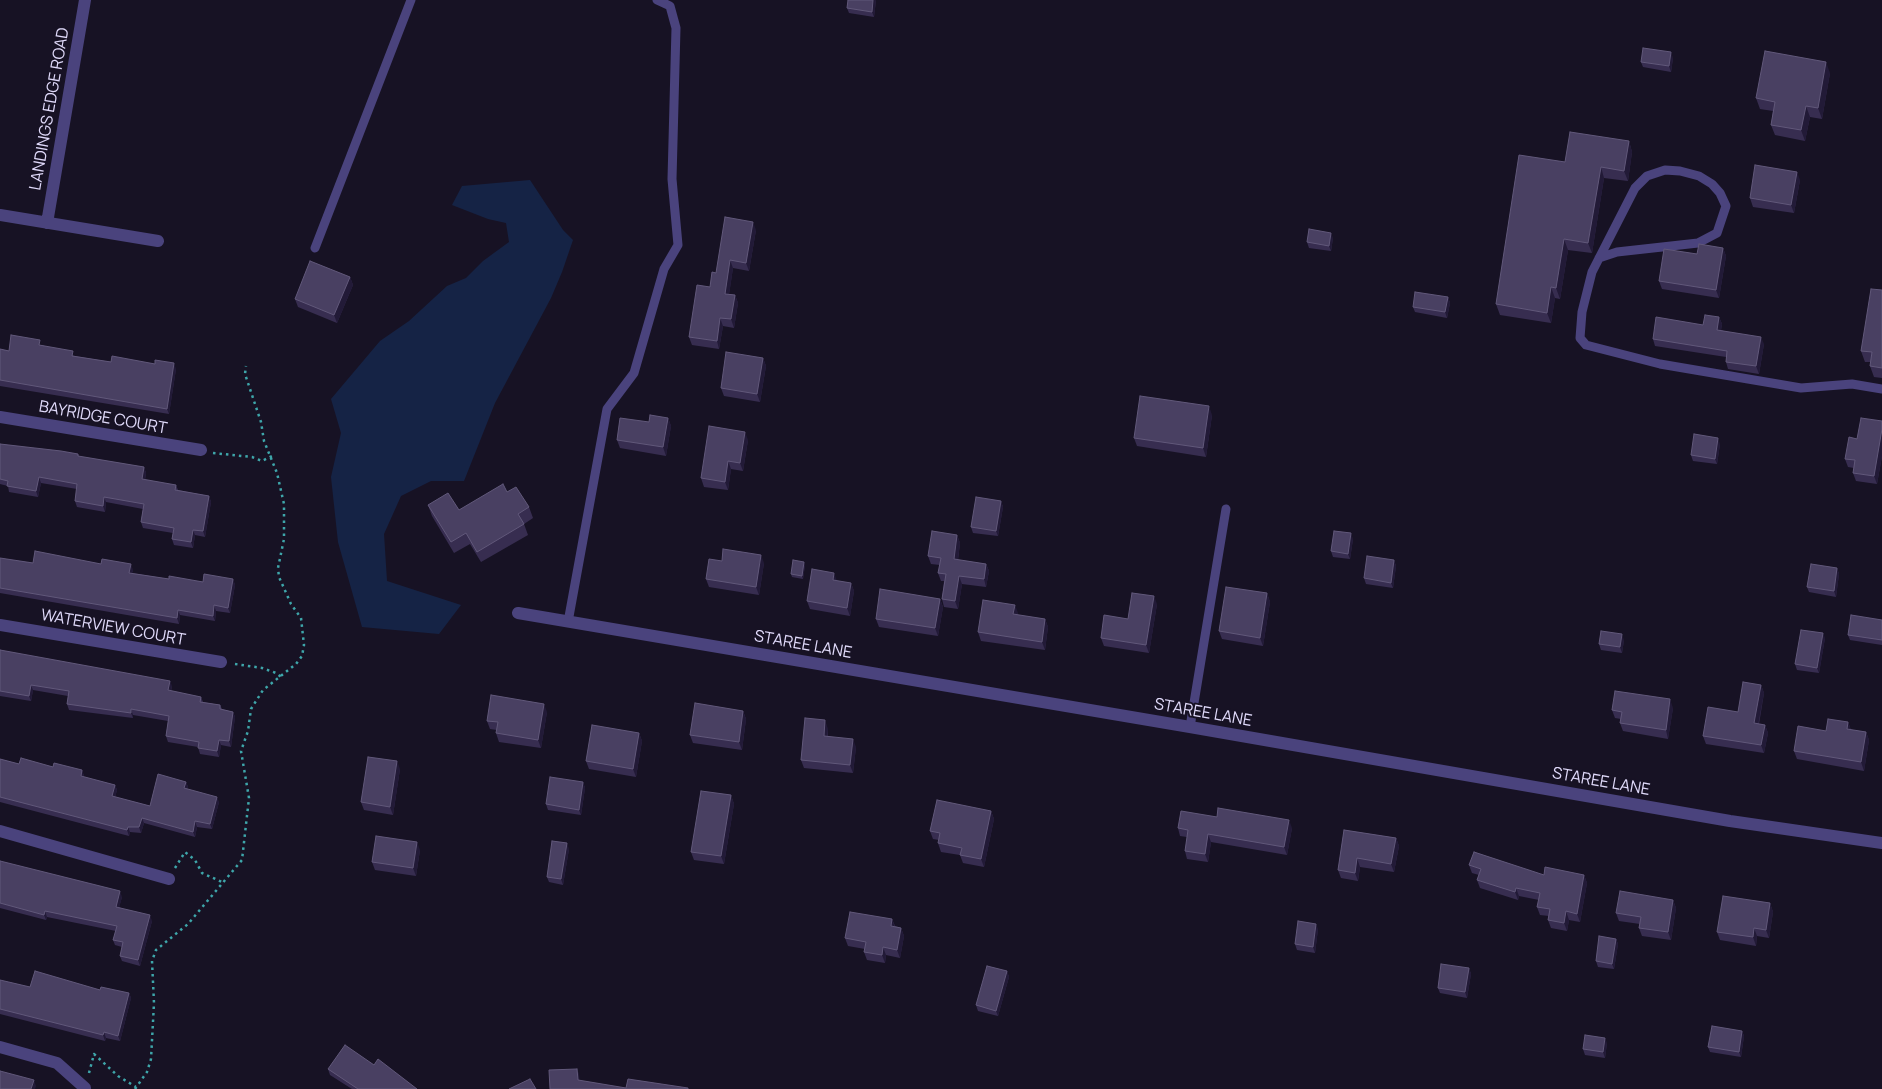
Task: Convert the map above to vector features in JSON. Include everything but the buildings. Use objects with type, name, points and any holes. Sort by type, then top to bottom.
[{"type":"street","name":"LANDINGS EDGE ROAD","points":[[46,223],[85,0]]},
{"type":"street","points":[[0,215],[158,241]]},
{"type":"street","name":"BAYRIDGE COURT","points":[[0,417],[201,450]]},
{"type":"street","name":"STAREE LANE","points":[[518,613],[1730,821],[1882,843]]},
{"type":"street","name":"WATERVIEW COURT","points":[[0,625],[221,662]]},
{"type":"street","points":[[0,831],[169,879]]},
{"type":"street","points":[[0,1047],[57,1063],[85,1088]]},
{"type":"lane","points":[[315,248],[411,0]]},
{"type":"lane","points":[[568,622],[607,409],[634,373],[664,270],[678,245],[672,178],[676,28],[670,6],[657,0]]},
{"type":"lane","points":[[1599,258],[1617,252],[1698,243],[1717,233],[1724,218],[1726,206],[1720,193],[1712,184],[1699,176],[1680,171],[1665,170],[1647,176],[1635,188],[1599,258],[1592,272],[1582,312],[1580,338],[1586,345],[1660,364],[1801,388],[1852,384],[1882,389]]},
{"type":"lane","points":[[1190,727],[1226,509]]},
{"type":"path","points":[[85,1088],[94,1054],[118,1076],[136,1088],[147,1072],[151,1059],[154,1003],[152,961],[156,950],[188,924],[242,860],[249,798],[241,751],[248,731],[251,710],[263,690],[302,656],[304,638],[301,618],[298,611],[291,604],[278,568],[284,539],[286,515],[272,456],[264,441],[261,422],[245,374],[246,366]]},
{"type":"path","points":[[201,450],[252,457],[262,461],[272,456]]},
{"type":"path","points":[[221,662],[262,668],[276,672],[281,676]]},
{"type":"path","points":[[169,879],[185,852],[195,860],[202,873],[222,882]]},
{"type":"water","points":[[530,180],[563,230],[573,240],[562,272],[551,298],[495,403],[464,481],[431,481],[401,496],[384,534],[387,581],[461,605],[439,634],[362,627],[338,542],[331,477],[341,433],[331,399],[380,341],[409,321],[447,286],[466,278],[483,261],[509,242],[506,223],[488,219],[452,205],[462,186]]}]
